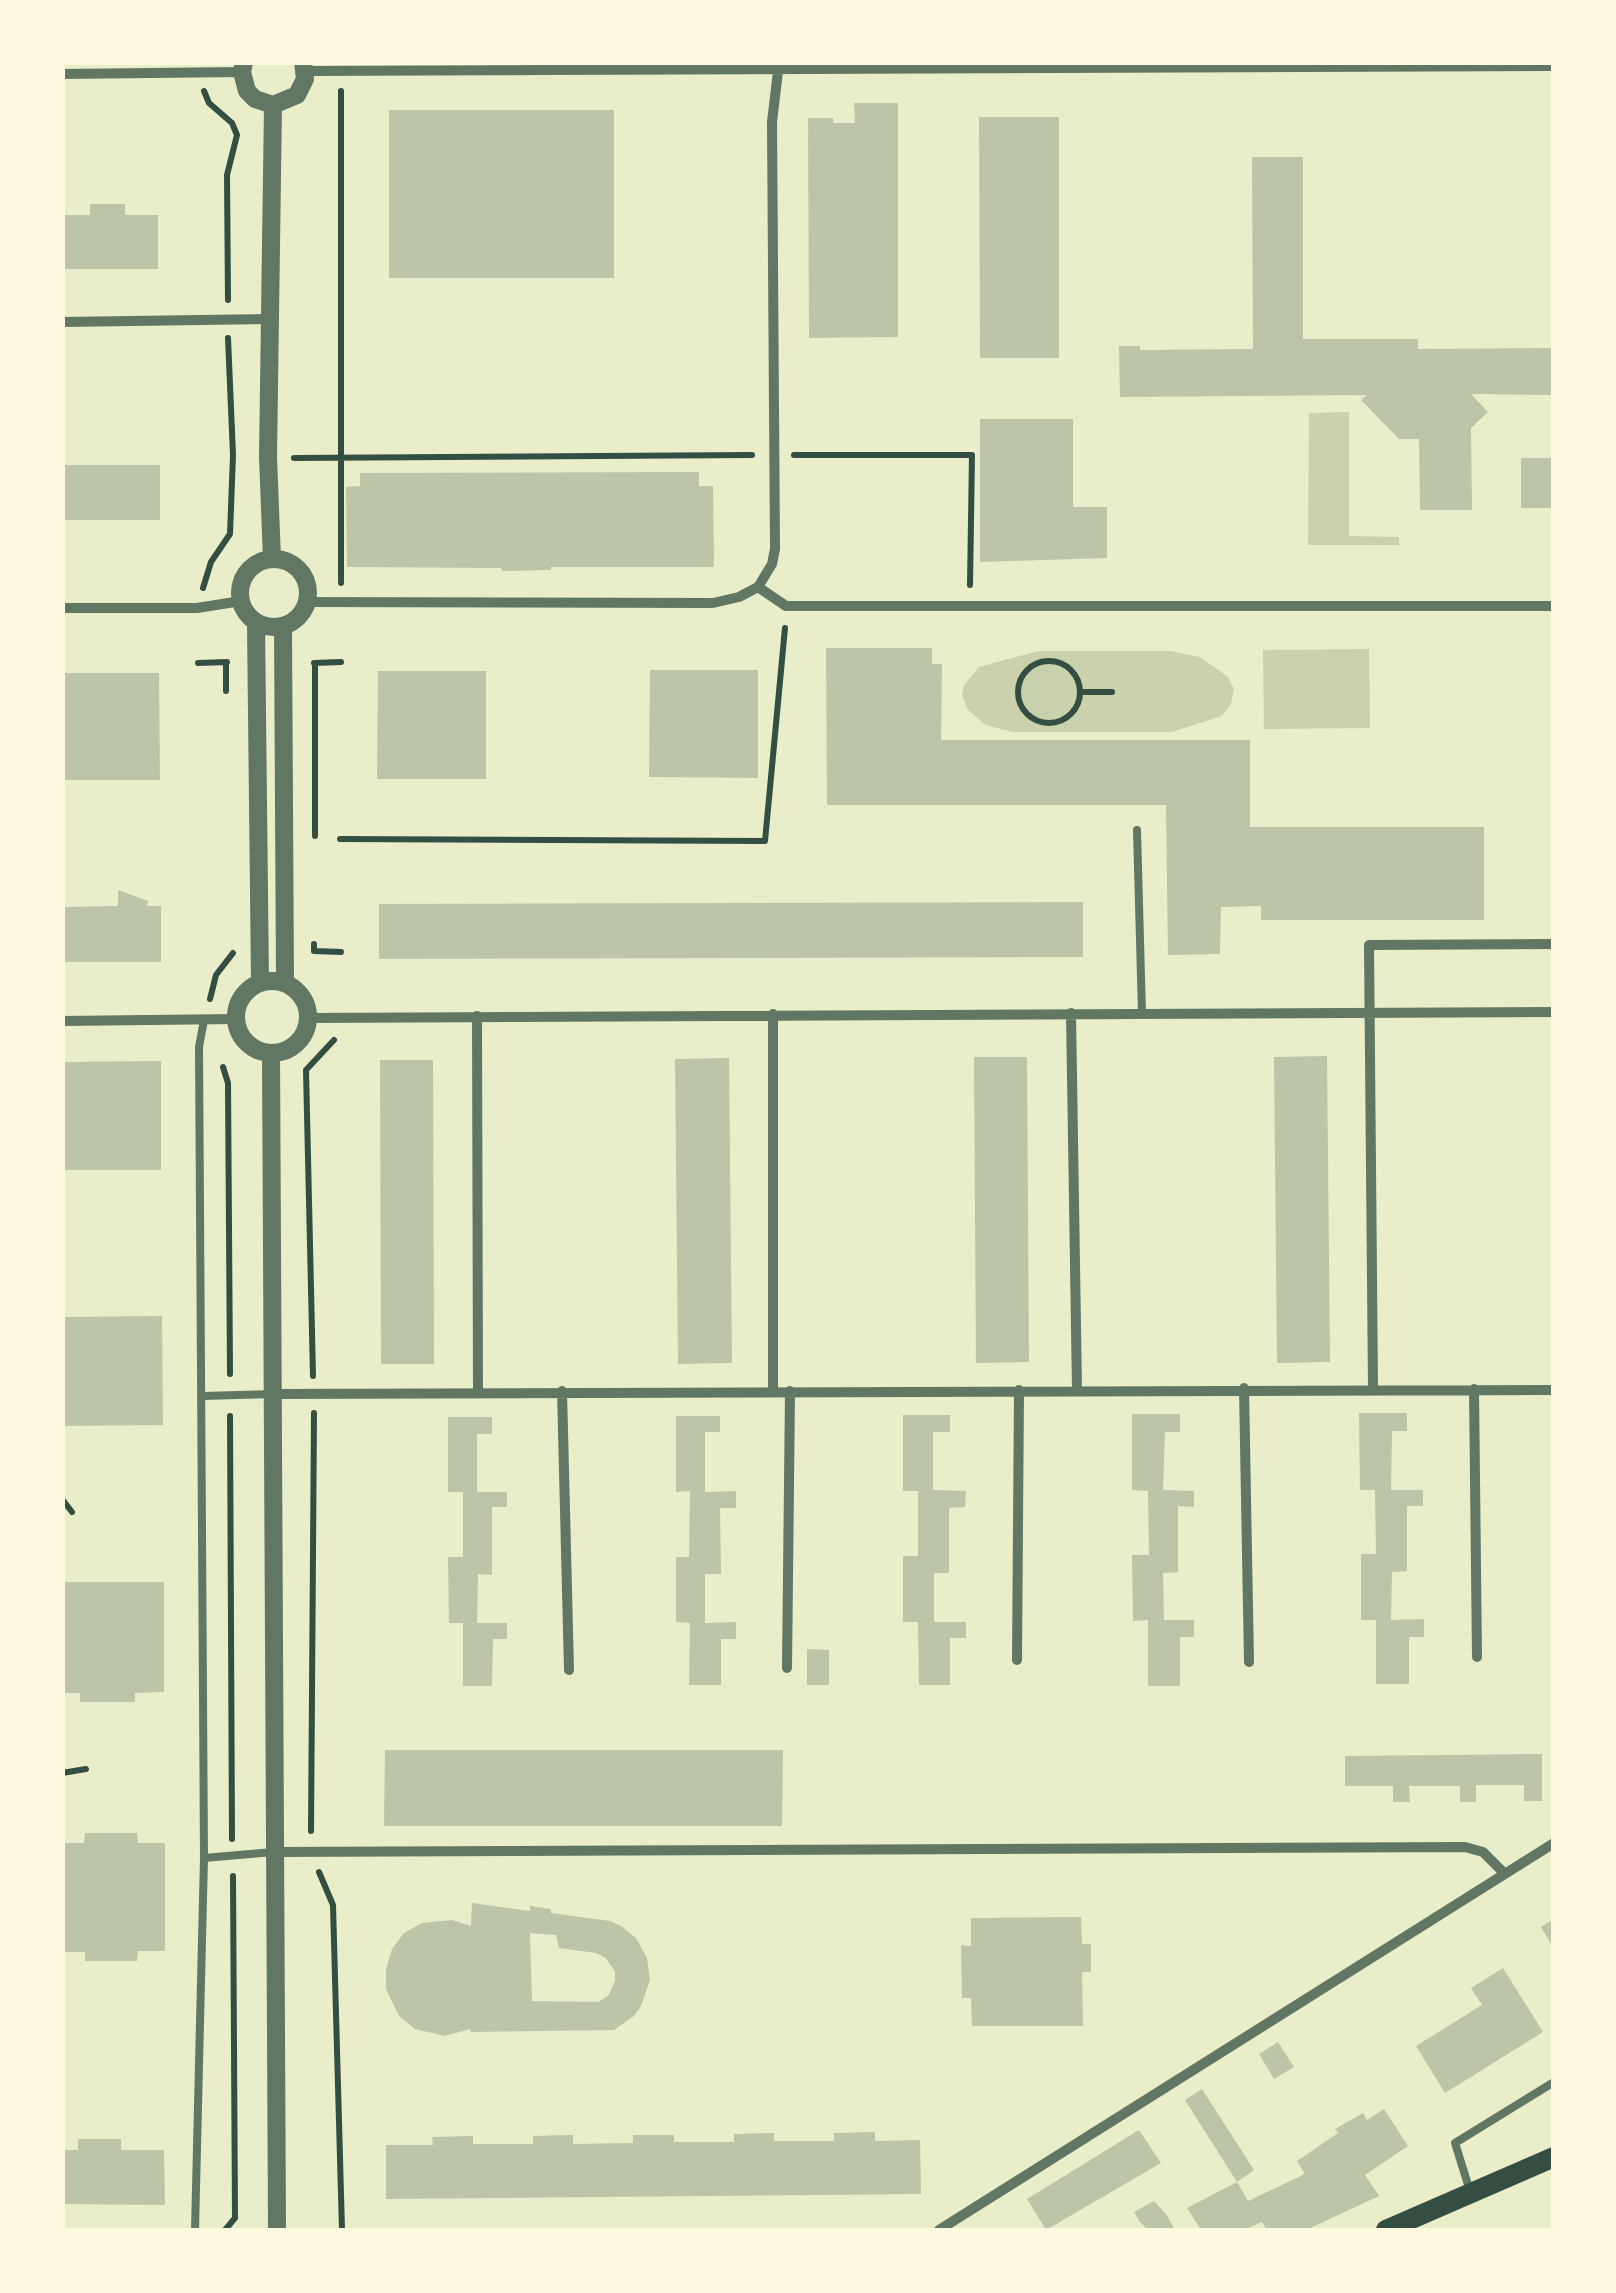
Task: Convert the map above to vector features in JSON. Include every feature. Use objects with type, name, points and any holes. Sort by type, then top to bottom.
[{"type":"main road","points":[[1386,2230],[1554,2158]]},
{"type":"street","points":[[62,74],[243,67],[243,83],[254,99],[273,106],[297,95],[302,88],[304,67],[341,70],[779,65],[1554,66]]},
{"type":"street","points":[[307,602],[712,603],[739,597],[758,586],[772,564],[775,549],[772,122],[779,65]]},
{"type":"street","points":[[272,559],[268,457],[273,106]]},
{"type":"street","points":[[62,322],[270,319]]},
{"type":"street","points":[[272,559],[293,564],[306,581],[307,602],[298,617],[283,626],[256,623],[241,601],[240,590],[251,568],[272,559]]},
{"type":"street","points":[[758,586],[786,606],[1554,606]]},
{"type":"street","points":[[62,608],[197,608],[241,601]]},
{"type":"street","points":[[256,623],[260,983]]},
{"type":"street","points":[[283,626],[285,984]]},
{"type":"street","points":[[1374,1389],[1369,945],[1554,944]]},
{"type":"street","points":[[260,983],[285,984],[299,993],[308,1018],[300,1039],[282,1052],[271,1053],[250,1046],[238,1030],[239,1001],[260,983]]},
{"type":"street","points":[[308,1018],[1554,1012]]},
{"type":"street","points":[[1071,1013],[1077,1390]]},
{"type":"street","points":[[773,1014],[773,1392]]},
{"type":"street","points":[[477,1016],[478,1393]]},
{"type":"street","points":[[62,1021],[236,1019]]},
{"type":"street","points":[[271,1053],[277,2230]]},
{"type":"street","points":[[1244,1388],[1249,1662]]},
{"type":"street","points":[[1474,1389],[1477,1657]]},
{"type":"street","points":[[787,1668],[790,1390]]},
{"type":"street","points":[[1018,1660],[1019,1390]]},
{"type":"street","points":[[274,1394],[1554,1390]]},
{"type":"street","points":[[562,1391],[569,1670]]},
{"type":"street","points":[[939,2230],[1554,1843]]},
{"type":"street","points":[[274,1852],[1465,1847],[1483,1852],[1504,1874]]},
{"type":"lane","points":[[1137,830],[1142,1014]]},
{"type":"lane","points":[[195,2230],[204,1858],[198,1047],[204,1020]]},
{"type":"lane","points":[[203,1396],[274,1394]]},
{"type":"lane","points":[[204,1858],[274,1852]]},
{"type":"lane","points":[[1471,2193],[1455,2143],[1554,2082]]},
{"type":"path","points":[[341,70],[341,604]]},
{"type":"path","points":[[341,459],[972,455],[970,607]]},
{"type":"path","points":[[340,839],[766,841],[786,606]]},
{"type":"path","points":[[1049,661],[1075,674],[1080,692],[1073,712],[1065,719],[1044,723],[1026,712],[1018,694],[1031,667],[1049,661]]},
{"type":"path","points":[[226,662],[227,701]]},
{"type":"path","points":[[314,855],[315,662]]},
{"type":"path","points":[[1080,692],[1112,692]]},
{"type":"path","points":[[314,932],[314,951],[340,952]]},
{"type":"path","points":[[226,2230],[234,2218],[228,1083],[204,1020],[216,975],[233,953],[233,934]]},
{"type":"path","points":[[341,1020],[336,1037],[306,1070],[314,1394],[311,1852],[333,1904],[342,2230]]},
{"type":"path","points":[[62,1499],[72,1512]]},
{"type":"path","points":[[62,1773],[86,1769]]},
{"type":"green space","points":[[1349,412],[1349,536],[1399,537],[1399,545],[1308,545],[1309,413]]},
{"type":"green space","points":[[1369,649],[1370,728],[1264,729],[1263,650]]},
{"type":"green space","points":[[1038,651],[1171,651],[1200,657],[1228,677],[1234,689],[1231,704],[1222,716],[1172,732],[1013,732],[986,725],[968,710],[962,695],[964,685],[979,667]]},
{"type":"building","points":[[854,103],[898,103],[898,337],[809,338],[808,118],[855,123]]},
{"type":"building","points":[[389,110],[614,110],[614,278],[389,278]]},
{"type":"building","points":[[979,117],[1059,117],[1059,358],[980,358]]},
{"type":"building","points":[[1252,157],[1303,157],[1303,339],[1418,339],[1418,349],[1554,348],[1554,395],[1471,394],[1488,412],[1471,428],[1472,510],[1420,510],[1419,439],[1399,439],[1361,400],[1367,395],[1120,397],[1119,346],[1140,346],[1140,350],[1253,349]]},
{"type":"building","points":[[90,204],[125,204],[125,215],[158,215],[158,269],[62,269],[62,215],[90,215]]},
{"type":"building","points":[[980,419],[1073,419],[1073,507],[1107,507],[1107,558],[980,562]]},
{"type":"building","points":[[1521,458],[1554,458],[1554,508],[1521,508]]},
{"type":"building","points":[[62,465],[160,465],[160,520],[62,520]]},
{"type":"building","points":[[699,472],[699,486],[713,486],[714,567],[551,567],[502,571],[347,567],[346,487],[360,486],[360,473]]},
{"type":"building","points":[[826,648],[932,648],[932,664],[942,664],[941,740],[1250,740],[1250,827],[1484,827],[1484,920],[1261,920],[1261,906],[1221,907],[1220,954],[1168,955],[1166,805],[827,805]]},
{"type":"building","points":[[650,670],[758,670],[758,778],[649,777]]},
{"type":"building","points":[[378,671],[486,671],[486,779],[377,779]]},
{"type":"building","points":[[62,673],[159,673],[160,780],[62,780]]},
{"type":"building","points":[[118,890],[148,901],[147,906],[161,906],[161,962],[62,962],[62,907],[118,906]]},
{"type":"building","points":[[1083,902],[1083,957],[379,959],[379,904]]},
{"type":"building","points":[[1327,1056],[1330,1362],[1277,1363],[1274,1057]]},
{"type":"building","points":[[974,1057],[1027,1057],[1029,1362],[976,1363]]},
{"type":"building","points":[[729,1058],[732,1363],[678,1364],[675,1059]]},
{"type":"building","points":[[380,1060],[433,1060],[434,1364],[381,1364]]},
{"type":"building","points":[[161,1061],[161,1170],[62,1170],[62,1062]]},
{"type":"building","points":[[162,1316],[163,1425],[62,1426],[62,1317]]},
{"type":"building","points":[[1359,1413],[1407,1413],[1407,1431],[1392,1431],[1391,1490],[1423,1490],[1423,1506],[1407,1506],[1407,1571],[1392,1572],[1391,1620],[1424,1619],[1424,1637],[1409,1637],[1409,1684],[1376,1684],[1376,1620],[1361,1620],[1361,1554],[1376,1554],[1375,1490],[1360,1490]]},
{"type":"building","points":[[1132,1414],[1180,1414],[1180,1432],[1165,1432],[1163,1490],[1194,1491],[1194,1507],[1178,1506],[1178,1572],[1163,1573],[1164,1620],[1194,1620],[1194,1637],[1180,1637],[1180,1686],[1148,1686],[1148,1620],[1133,1621],[1132,1555],[1149,1555],[1148,1491],[1132,1490]]},
{"type":"building","points":[[903,1415],[950,1415],[950,1432],[933,1432],[933,1490],[966,1491],[965,1507],[949,1508],[949,1573],[934,1573],[934,1622],[966,1622],[966,1638],[950,1638],[950,1685],[919,1685],[918,1622],[903,1622],[903,1556],[918,1556],[918,1491],[903,1491]]},
{"type":"building","points":[[676,1416],[720,1416],[720,1432],[705,1432],[705,1492],[736,1491],[736,1508],[720,1508],[721,1574],[705,1574],[705,1623],[736,1622],[736,1639],[721,1639],[721,1685],[689,1685],[690,1623],[676,1622],[676,1557],[689,1557],[690,1491],[676,1492]]},
{"type":"building","points":[[448,1417],[492,1417],[492,1434],[477,1434],[477,1492],[507,1492],[507,1507],[492,1507],[492,1575],[478,1574],[477,1623],[507,1623],[507,1639],[493,1639],[492,1686],[463,1686],[463,1623],[449,1623],[448,1557],[463,1557],[463,1492],[448,1492]]},
{"type":"building","points":[[62,1582],[164,1582],[164,1692],[135,1693],[135,1702],[80,1702],[80,1693],[62,1693]]},
{"type":"building","points":[[807,1649],[829,1650],[829,1685],[807,1685]]},
{"type":"building","points":[[385,1750],[783,1750],[782,1826],[384,1826]]},
{"type":"building","points":[[1542,1754],[1542,1801],[1524,1801],[1524,1785],[1476,1785],[1476,1802],[1460,1802],[1460,1786],[1409,1786],[1410,1802],[1393,1802],[1393,1786],[1345,1786],[1345,1756]]},
{"type":"building","points":[[85,1833],[137,1833],[138,1843],[165,1843],[165,1951],[138,1951],[137,1961],[85,1961],[85,1952],[62,1952],[62,1843],[84,1843]]},
{"type":"building","points":[[472,1903],[530,1911],[530,1906],[551,1909],[551,1913],[621,1926],[636,1938],[647,1958],[650,1980],[641,2006],[614,2030],[470,2029],[445,2036],[415,2029],[399,2016],[386,1989],[392,1949],[404,1933],[422,1923],[452,1920],[471,1926]],"holes":[[[530,1933],[556,1935],[559,1948],[606,1958],[615,1972],[608,1996],[598,2002],[532,2001]]]},
{"type":"building","points":[[1081,1917],[1082,1944],[1091,1944],[1091,1972],[1082,1972],[1083,2026],[972,2026],[971,1998],[962,1998],[961,1945],[971,1946],[971,1918]]},
{"type":"building","points":[[1554,1919],[1554,1949],[1541,1927]]},
{"type":"building","points":[[1503,1968],[1543,2032],[1445,2093],[1416,2046],[1482,2005],[1471,1988]]},
{"type":"building","points":[[1278,2042],[1294,2067],[1274,2079],[1259,2054]]},
{"type":"building","points":[[1202,2089],[1254,2170],[1237,2182],[1185,2100]]},
{"type":"building","points":[[1384,2109],[1408,2146],[1365,2175],[1379,2196],[1306,2230],[1267,2230],[1262,2222],[1244,2230],[1201,2230],[1187,2208],[1237,2182],[1248,2201],[1305,2174],[1297,2161],[1338,2133],[1335,2129],[1363,2113],[1367,2120]]},
{"type":"building","points":[[1139,2130],[1161,2163],[1046,2230],[1027,2199]]},
{"type":"building","points":[[875,2132],[875,2141],[920,2140],[921,2194],[386,2199],[386,2145],[433,2145],[432,2137],[473,2136],[473,2144],[533,2144],[533,2136],[573,2135],[573,2144],[633,2143],[633,2135],[674,2135],[674,2142],[734,2142],[734,2134],[774,2133],[774,2141],[834,2141],[834,2133]]},
{"type":"building","points":[[78,2139],[121,2139],[121,2150],[164,2150],[165,2205],[62,2204],[62,2150],[78,2150]]},
{"type":"building","points":[[1154,2201],[1175,2230],[1148,2230],[1140,2222],[1134,2212]]}]
